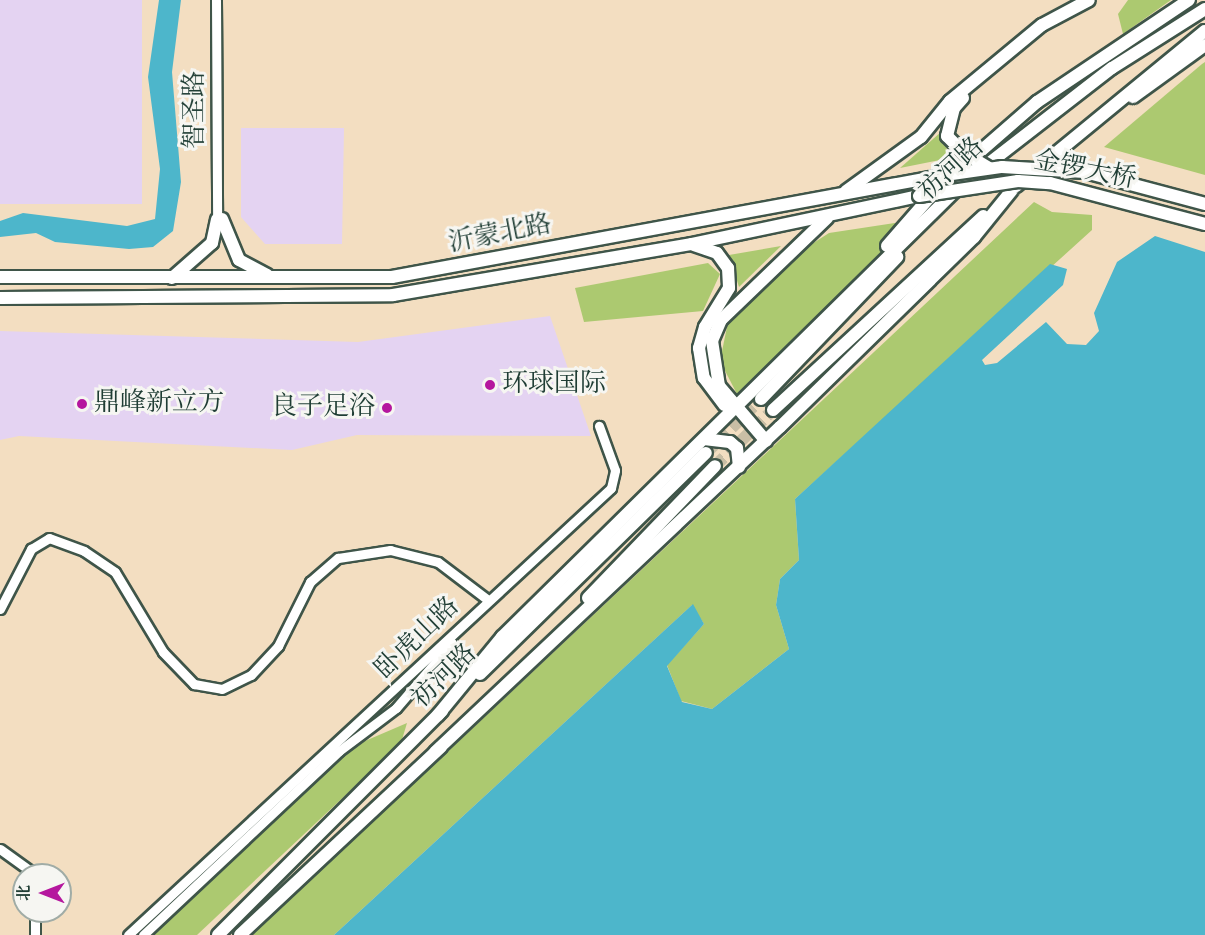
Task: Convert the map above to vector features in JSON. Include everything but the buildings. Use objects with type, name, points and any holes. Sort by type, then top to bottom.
[{"type":"main road","points":[[843,194],[921,137],[950,101],[1042,25],[1089,0]]},
{"type":"main road","points":[[989,168],[964,153],[946,136],[954,108],[1047,27],[1098,0]]},
{"type":"main road","points":[[819,325],[936,190],[1037,102],[1129,38],[1189,0]]},
{"type":"main road","name":"祊河路","points":[[761,399],[964,182],[1112,68],[1205,9]]},
{"type":"main road","points":[[773,410],[1065,143],[1205,31]]},
{"type":"main road","points":[[1053,113],[1129,38]]},
{"type":"main road","points":[[1065,143],[1205,45]]},
{"type":"main road","name":"沂蒙北路","points":[[0,275],[274,278],[432,272],[945,175],[1002,167]]},
{"type":"main road","name":"金锣大桥","points":[[1002,167],[1085,172],[1205,204]]},
{"type":"main road","name":"金锣大桥","points":[[919,196],[1018,181],[1050,183],[1205,224]]},
{"type":"main road","points":[[438,715],[502,637],[736,410],[964,182]]},
{"type":"main road","points":[[435,752],[766,441],[974,237],[1012,190]]},
{"type":"main road","name":"沂蒙北路","points":[[4,298],[362,298],[691,244],[828,217],[919,196]]},
{"type":"main road","points":[[736,410],[716,379],[714,334],[721,320],[828,217]]},
{"type":"main road","points":[[220,220],[239,260],[274,278]]},
{"type":"main road","points":[[172,278],[212,243],[220,220]]},
{"type":"main road","points":[[691,244],[717,253],[728,268],[729,288],[705,327],[699,348],[704,378],[766,441]]},
{"type":"main road","points":[[704,439],[730,442],[738,448],[739,467]]},
{"type":"main road","name":"祊河路","points":[[218,935],[438,715],[706,453]]},
{"type":"main road","name":"祊河路","points":[[240,935],[435,752],[716,466]]},
{"type":"street","name":"智圣路","points":[[216,0],[220,220]]},
{"type":"street","name":"智圣路","points":[[220,220],[222,0]]},
{"type":"street","points":[[0,609],[31,549],[49,538],[75,548],[115,572],[163,652],[194,684],[222,690],[251,675],[278,646],[310,582],[338,558],[390,550],[438,562],[488,600],[611,488],[615,470],[599,426]]},
{"type":"street","name":"卧虎山路","points":[[128,935],[488,600]]},
{"type":"street","name":"卧虎山路","points":[[143,935],[339,751],[396,708],[488,600]]},
{"type":"street","points":[[0,849],[19,863]]},
{"type":"shaded area","points":[[0,0],[142,0],[142,204],[0,204]]},
{"type":"shaded area","points":[[241,128],[344,128],[342,244],[265,244],[241,217]]},
{"type":"shaded area","points":[[550,316],[591,436],[357,435],[292,450],[19,436],[0,440],[0,331],[358,342]]},
{"type":"green space","points":[[1128,0],[1171,0],[1123,34],[1118,14]]},
{"type":"green space","points":[[1205,62],[1205,175],[1104,147],[1202,64]]},
{"type":"green space","points":[[941,132],[950,158],[900,168]]},
{"type":"green space","points":[[1034,202],[1052,212],[1092,215],[1092,230],[795,499],[799,560],[780,579],[776,605],[789,649],[712,709],[681,701],[667,665],[704,624],[692,605],[334,935],[252,935]]},
{"type":"green space","points":[[921,219],[738,396],[720,361],[728,322],[804,249],[829,233]]},
{"type":"green space","points":[[781,246],[739,287],[729,255]]},
{"type":"green space","points":[[708,263],[720,274],[703,311],[584,322],[575,288]]},
{"type":"green space","points":[[407,723],[401,743],[197,935],[151,935],[351,747]]},
{"type":"water","points":[[159,0],[181,0],[172,72],[181,182],[173,231],[153,247],[129,249],[55,242],[36,233],[0,237],[0,221],[23,213],[127,226],[155,219],[160,169],[148,77]]},
{"type":"water","points":[[1155,236],[1205,252],[1205,935],[334,935],[693,604],[704,624],[667,666],[682,702],[712,709],[789,649],[776,605],[780,579],[799,560],[795,499],[1050,264],[1067,269],[1063,285],[982,360],[985,365],[997,363],[1046,322],[1067,344],[1086,345],[1099,331],[1094,313],[1117,262]]},
{"type":"tunnel","points":[[706,453],[761,399]]},
{"type":"tunnel","points":[[715,466],[773,410]]},
{"type":"place","name":"环球国际","points":[[490,385]]},
{"type":"place","name":"鼎峰新立方","points":[[82,404]]},
{"type":"place","name":"良子足浴","points":[[387,408]]}]
